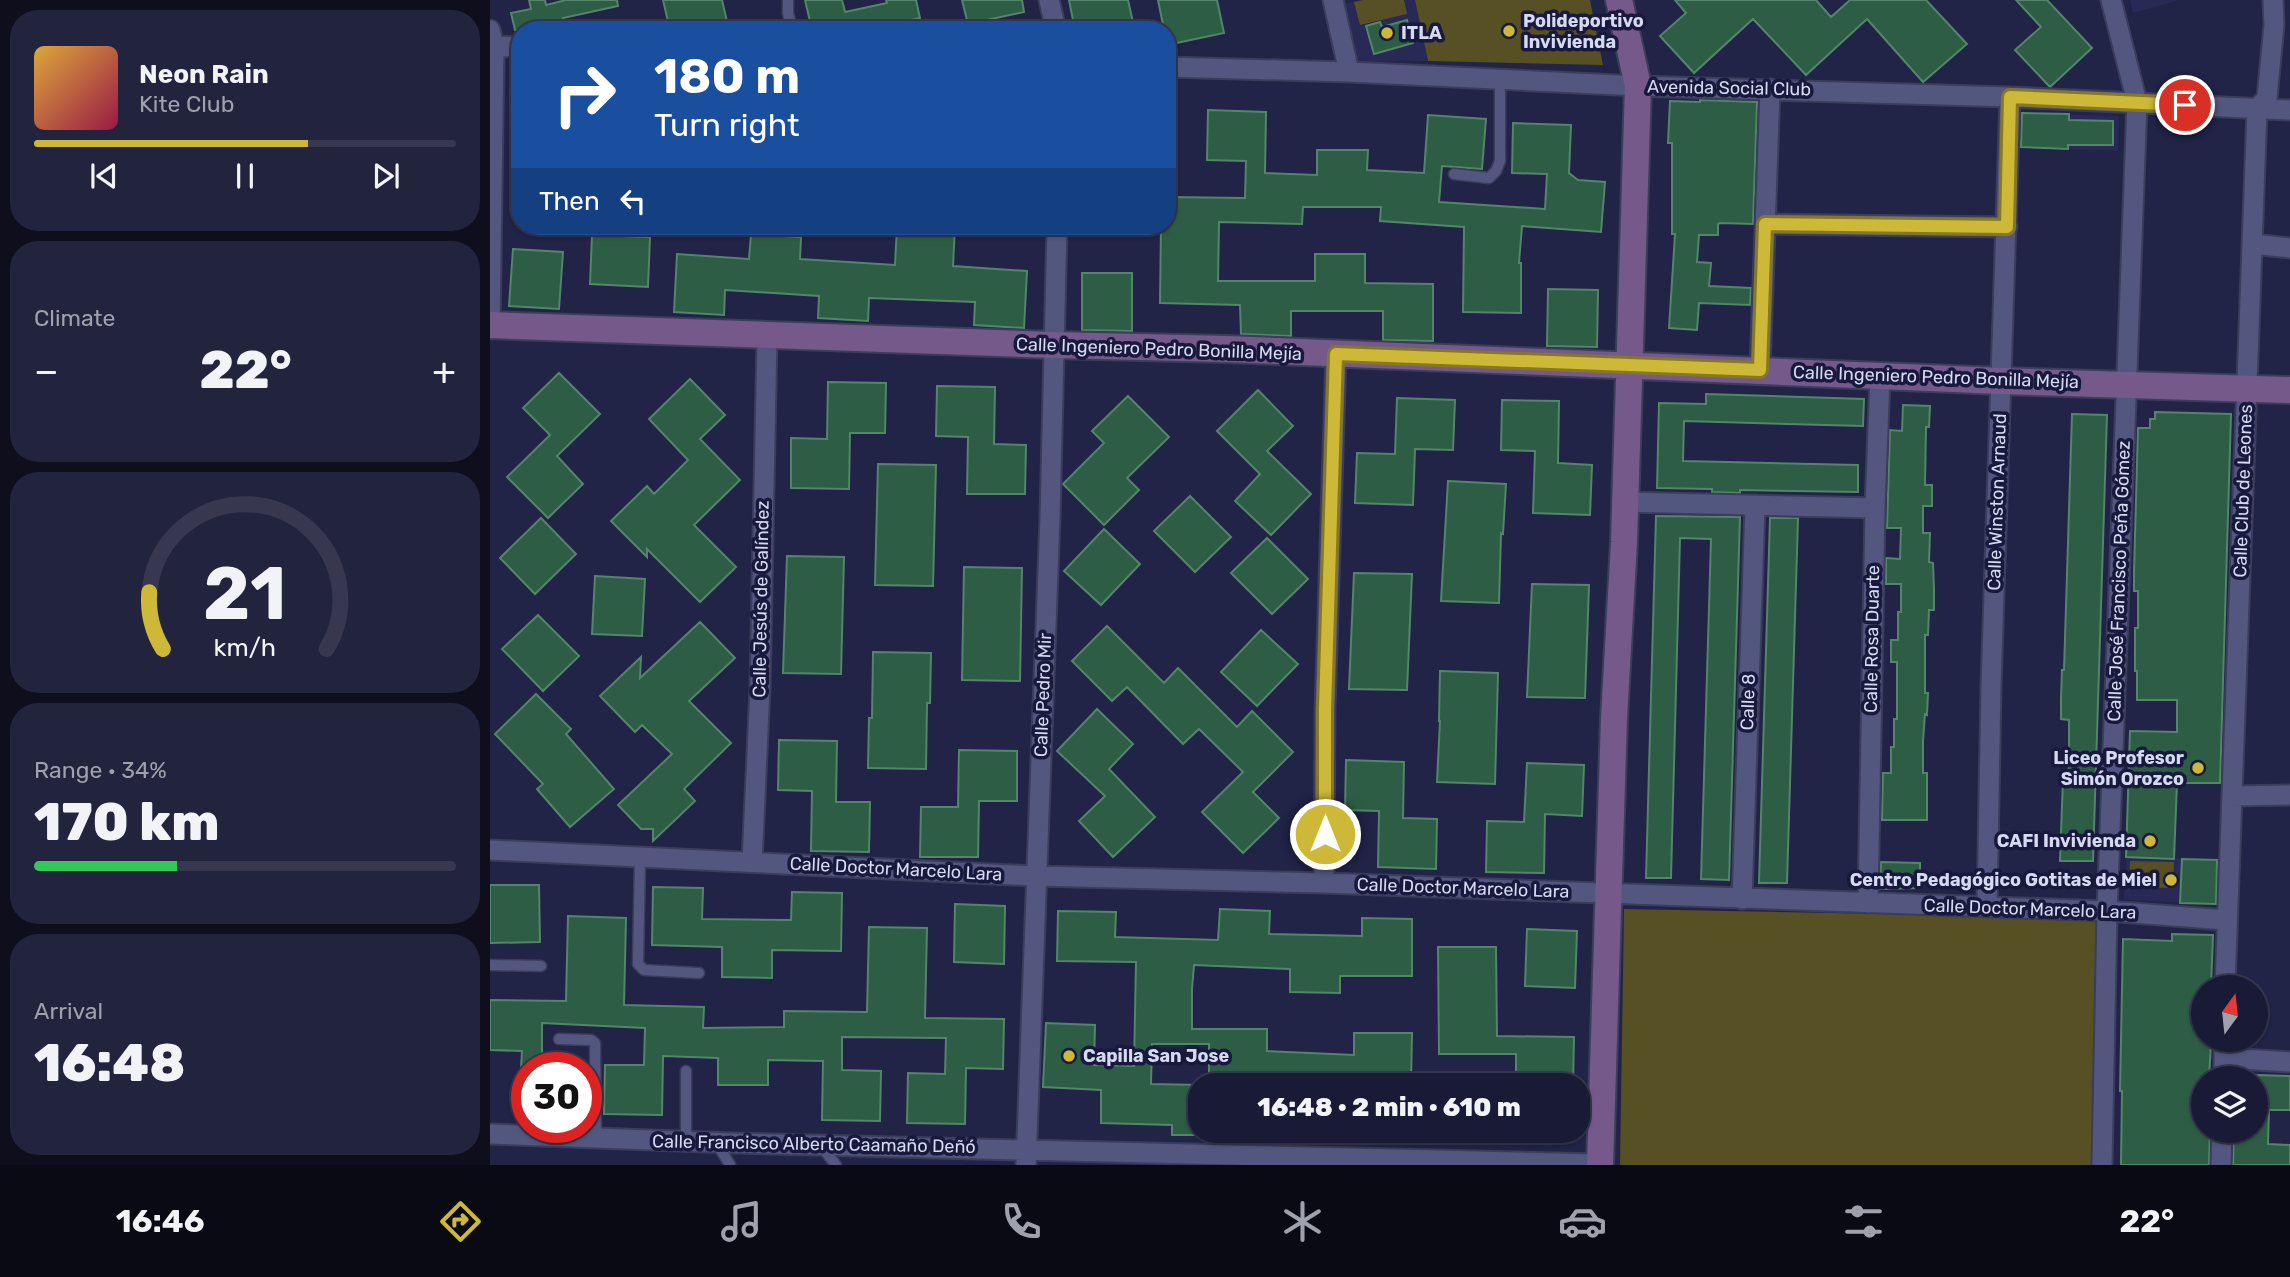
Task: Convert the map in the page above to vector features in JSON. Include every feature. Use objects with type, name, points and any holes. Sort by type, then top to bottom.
[{"type":"street","points":[[1049,0],[1054,21]]},
{"type":"street","points":[[1333,0],[1349,72]]},
{"type":"street","points":[[1600,1165],[1638,86],[1619,0]]},
{"type":"street","name":"Calle José Francisco Peña Gómez","points":[[2102,1165],[2107,911],[2137,102],[2111,0]]},
{"type":"street","name":"Calle Club de Leones","points":[[2225,975],[2257,109],[2267,98],[2274,25],[2273,0]]},
{"type":"street","points":[[490,326],[491,40],[511,45]]},
{"type":"street","name":"Avenida Social Club","points":[[1176,67],[1349,72],[1638,86],[2010,97],[2290,110]]},
{"type":"street","points":[[1760,370],[1770,89]]},
{"type":"street","name":"Calle Winston Arnaud","points":[[1987,907],[1991,673],[2010,97]]},
{"type":"street","points":[[1765,224],[2007,227]]},
{"type":"street","name":"Calle Pedro Mir","points":[[1026,1157],[1050,517],[1057,235]]},
{"type":"street","points":[[2252,244],[2290,248]]},
{"type":"street","name":"Calle Ingeniero Pedro Bonilla Mejía","points":[[490,326],[1227,349],[2001,381],[2290,390]]},
{"type":"street","name":"Calle Jesús de Galíndez","points":[[752,862],[760,688],[767,336]]},
{"type":"street","points":[[1324,883],[1325,709],[1336,354]]},
{"type":"street","name":"Calle Rosa Duarte","points":[[1868,903],[1880,376]]},
{"type":"street","points":[[1625,502],[1875,508]]},
{"type":"street","name":"Calle 8","points":[[1742,899],[1755,505]]},
{"type":"street","points":[[2232,796],[2290,795]]},
{"type":"street","name":"Calle Doctor Marcelo Lara","points":[[490,850],[1036,876],[1324,883],[2107,911],[2226,920]]},
{"type":"street","points":[[2224,1059],[2290,1062]]},
{"type":"street","name":"Calle Francisco Alberto Caamaño Deñó","points":[[490,1134],[511,1135]]},
{"type":"street","name":"Calle Francisco Alberto Caamaño Deñó","points":[[602,1138],[821,1145],[1026,1157],[1600,1165]]},
{"type":"street","points":[[2221,1165],[2222,1143]]},
{"type":"lane","points":[[788,0],[790,21]]},
{"type":"lane","points":[[1454,174],[1489,178],[1496,171],[1500,160],[1500,79]]},
{"type":"lane","points":[[640,857],[638,964],[645,970],[699,973]]},
{"type":"lane","points":[[490,965],[541,966]]},
{"type":"lane","points":[[559,1039],[591,1040],[595,1043],[595,1052]]},
{"type":"lane","points":[[686,1071],[686,1141]]},
{"type":"lane","points":[[716,1142],[730,1165]]},
{"type":"lane","points":[[821,1145],[835,1165]]},
{"type":"shaded area","name":"ITLA","points":[[1363,0],[1415,0],[1428,61],[1358,62],[1344,4]]},
{"type":"shaded area","points":[[1404,0],[1407,14],[1360,25],[1354,2]]},
{"type":"shaded area","name":"Polideportivo Invivienda","points":[[1415,0],[1590,0],[1603,65],[1428,61]]},
{"type":"shaded area","points":[[2130,0],[2180,0],[2133,13]]},
{"type":"shaded area","points":[[2022,113],[2119,116],[2118,151],[2021,147]]},
{"type":"shaded area","name":"Centro Pedagógico Gotitas de Miel","points":[[2126,857],[2219,860],[2217,904],[2124,900]]},
{"type":"shaded area","points":[[2130,861],[2174,862],[2173,888],[2129,887]]},
{"type":"shaded area","points":[[1624,909],[2101,918],[2095,1165],[1620,1165]]},
{"type":"building","points":[[529,0],[545,0],[546,5],[566,0],[617,0],[618,6],[563,18],[564,21],[513,21],[511,13],[531,9]]},
{"type":"building","points":[[663,0],[722,0],[727,21],[668,21]]},
{"type":"building","points":[[805,0],[842,0],[845,12],[887,3],[886,0],[916,0],[920,18],[906,21],[810,21]]},
{"type":"building","points":[[962,0],[1022,0],[1024,12],[982,21],[967,21]]},
{"type":"building","points":[[1069,0],[1128,0],[1133,21],[1073,21]]},
{"type":"building","points":[[1158,0],[1217,0],[1224,33],[1176,43],[1176,21],[1162,21]]},
{"type":"building","points":[[1675,0],[1816,0],[1831,17],[1850,0],[1926,0],[1967,44],[1923,82],[1867,19],[1806,75],[1753,19],[1694,73],[1660,36],[1686,13]]},
{"type":"building","points":[[2016,0],[2047,0],[2092,48],[2050,87],[2015,50],[2041,27]]},
{"type":"building","points":[[1407,20],[1413,43],[1374,54],[1366,26],[1380,22],[1382,27]]},
{"type":"building","points":[[1670,101],[1757,102],[1753,224],[1720,223],[1718,235],[1699,235],[1697,262],[1711,263],[1709,286],[1751,288],[1750,305],[1699,303],[1697,330],[1669,328],[1675,234],[1672,234],[1672,143],[1668,143]]},
{"type":"building","points":[[1208,110],[1266,112],[1265,173],[1317,175],[1317,150],[1368,150],[1367,170],[1424,173],[1428,115],[1486,119],[1482,169],[1442,166],[1439,202],[1545,209],[1547,174],[1512,173],[1513,123],[1571,125],[1569,173],[1578,180],[1605,182],[1601,232],[1522,226],[1519,263],[1521,313],[1463,312],[1464,227],[1380,221],[1381,207],[1303,207],[1302,224],[1219,222],[1218,281],[1315,281],[1315,254],[1365,254],[1365,283],[1433,284],[1433,341],[1383,340],[1383,311],[1291,311],[1291,336],[1241,334],[1240,305],[1160,303],[1161,235],[1176,235],[1176,197],[1245,198],[1246,161],[1207,160]]},
{"type":"building","points":[[2022,113],[2069,114],[2069,120],[2113,121],[2113,145],[2068,145],[2068,149],[2021,147]]},
{"type":"building","points":[[592,235],[650,237],[648,287],[590,284]]},
{"type":"building","points":[[751,235],[801,237],[800,259],[895,265],[897,235],[955,235],[953,266],[1027,271],[1024,328],[974,325],[975,302],[869,298],[868,321],[818,318],[819,296],[725,290],[724,315],[674,312],[677,254],[749,259]]},
{"type":"building","points":[[513,249],[563,252],[559,309],[509,306]]},
{"type":"building","points":[[1082,273],[1132,273],[1132,331],[1082,330]]},
{"type":"building","points":[[1548,289],[1598,290],[1597,347],[1547,346]]},
{"type":"building","points":[[559,373],[600,414],[557,456],[583,484],[548,518],[507,477],[550,435],[523,408]]},
{"type":"building","points":[[690,379],[725,415],[700,439],[740,480],[694,525],[736,567],[700,602],[647,549],[647,557],[611,521],[647,486],[654,494],[688,460],[649,419]]},
{"type":"building","points":[[828,382],[886,383],[885,433],[850,433],[849,489],[791,488],[791,438],[827,439]]},
{"type":"building","points":[[937,386],[995,387],[994,444],[1026,445],[1025,494],[967,494],[968,437],[936,436]]},
{"type":"building","points":[[1258,390],[1293,426],[1267,451],[1311,494],[1271,535],[1235,501],[1260,474],[1217,431]]},
{"type":"building","points":[[1706,394],[1864,399],[1863,426],[1684,421],[1683,461],[1858,465],[1858,492],[1740,490],[1740,493],[1712,492],[1712,489],[1657,488],[1659,403],[1706,404]]},
{"type":"building","points":[[1128,396],[1169,437],[1127,478],[1139,490],[1104,525],[1063,484],[1104,443],[1092,431]]},
{"type":"building","points":[[1397,398],[1455,400],[1453,450],[1415,449],[1413,505],[1355,503],[1357,453],[1395,454]]},
{"type":"building","points":[[1502,400],[1559,401],[1558,463],[1592,465],[1590,515],[1533,513],[1535,451],[1501,450]]},
{"type":"building","points":[[1903,405],[1930,406],[1929,427],[1926,427],[1925,485],[1932,485],[1932,506],[1923,506],[1923,533],[1930,533],[1929,562],[1933,563],[1934,589],[1934,610],[1929,610],[1928,635],[1925,635],[1925,693],[1928,693],[1923,773],[1927,773],[1927,820],[1882,820],[1883,773],[1891,773],[1894,719],[1897,719],[1897,662],[1891,662],[1891,640],[1898,640],[1898,612],[1901,612],[1901,584],[1886,584],[1886,558],[1900,559],[1901,528],[1887,528],[1890,430],[1902,431]]},
{"type":"building","points":[[2155,412],[2231,414],[2220,783],[2177,783],[2174,859],[2126,857],[2130,731],[2177,732],[2177,700],[2137,700],[2135,671],[2135,628],[2138,628],[2138,591],[2134,591],[2134,572],[2138,428],[2150,428],[2150,419],[2155,419]]},
{"type":"building","points":[[2072,414],[2107,415],[2093,861],[2060,861],[2063,778],[2068,778],[2069,753],[2069,720],[2061,719],[2061,699]]},
{"type":"building","points":[[878,464],[936,465],[933,586],[875,585]]},
{"type":"building","points":[[1448,481],[1506,484],[1503,534],[1501,533],[1499,603],[1441,601]]},
{"type":"building","points":[[1190,496],[1231,537],[1195,572],[1154,531]]},
{"type":"building","points":[[1656,516],[1740,517],[1729,880],[1701,879],[1711,539],[1680,538],[1671,878],[1646,878]]},
{"type":"building","points":[[541,518],[576,554],[535,594],[500,558]]},
{"type":"building","points":[[1770,518],[1798,518],[1787,883],[1759,883]]},
{"type":"building","points":[[1104,529],[1140,564],[1101,605],[1064,571]]},
{"type":"building","points":[[1267,538],[1308,579],[1272,614],[1231,573]]},
{"type":"building","points":[[787,556],[844,557],[841,674],[783,673]]},
{"type":"building","points":[[964,567],[1022,568],[1020,681],[962,680]]},
{"type":"building","points":[[1354,573],[1412,574],[1407,690],[1349,689]]},
{"type":"building","points":[[595,576],[645,579],[642,636],[592,634]]},
{"type":"building","points":[[1532,584],[1589,585],[1585,698],[1527,697]]},
{"type":"building","points":[[538,615],[579,656],[543,691],[502,649]]},
{"type":"building","points":[[700,622],[735,658],[689,701],[731,743],[684,789],[695,801],[653,841],[653,829],[641,829],[618,805],[672,754],[642,725],[635,732],[600,696],[641,657],[640,678]]},
{"type":"building","points":[[1107,626],[1164,683],[1178,668],[1237,727],[1252,711],[1293,752],[1253,792],[1279,818],[1243,853],[1202,812],[1243,772],[1199,729],[1183,744],[1127,687],[1112,701],[1072,661]]},
{"type":"building","points":[[1261,630],[1298,664],[1257,706],[1221,672]]},
{"type":"building","points":[[873,652],[931,653],[926,769],[868,768]]},
{"type":"building","points":[[1440,671],[1498,673],[1495,784],[1437,782]]},
{"type":"building","points":[[536,694],[571,729],[566,734],[614,789],[570,827],[537,789],[543,784],[495,734]]},
{"type":"building","points":[[1097,709],[1133,744],[1109,769],[1155,817],[1113,857],[1079,821],[1105,796],[1057,751]]},
{"type":"building","points":[[779,740],[837,741],[836,802],[870,802],[869,852],[811,851],[812,791],[778,790]]},
{"type":"building","points":[[959,750],[1017,751],[1017,801],[979,801],[978,857],[920,857],[921,807],[958,807]]},
{"type":"building","points":[[1346,760],[1404,762],[1403,818],[1437,819],[1436,869],[1378,867],[1379,811],[1345,810]]},
{"type":"building","points":[[1527,763],[1584,765],[1582,816],[1545,814],[1544,873],[1486,872],[1487,821],[1524,822]]},
{"type":"building","points":[[2182,859],[2217,860],[2216,904],[2180,903]]},
{"type":"building","points":[[1881,862],[1920,863],[1920,888],[1880,889]]},
{"type":"building","points":[[490,885],[539,885],[540,942],[490,943]]},
{"type":"building","points":[[653,887],[703,888],[702,919],[791,920],[792,892],[842,893],[841,951],[772,950],[772,978],[722,977],[722,947],[652,945]]},
{"type":"building","points":[[955,904],[1005,906],[1004,964],[954,962]]},
{"type":"building","points":[[1220,909],[1270,911],[1269,934],[1362,936],[1362,918],[1412,919],[1412,976],[1340,976],[1340,993],[1290,992],[1290,969],[1194,965],[1192,989],[1192,1029],[1267,1029],[1267,1051],[1354,1055],[1354,1033],[1412,1033],[1411,1073],[1209,1073],[1209,1044],[1152,1044],[1151,1084],[1188,1085],[1188,1135],[1172,1135],[1172,1125],[1101,1123],[1101,1090],[1043,1087],[1046,1023],[1095,1025],[1094,1065],[1134,1066],[1136,962],[1057,961],[1058,911],[1116,912],[1115,937],[1218,940]]},
{"type":"building","points":[[568,916],[626,918],[624,1005],[704,1007],[703,1028],[784,1027],[784,1011],[867,1012],[869,927],[927,928],[925,1018],[1004,1019],[1003,1069],[966,1068],[965,1124],[907,1123],[908,1073],[945,1074],[946,1038],[842,1037],[842,1070],[881,1071],[880,1121],[822,1120],[823,1061],[768,1060],[768,1085],[718,1085],[718,1058],[663,1056],[662,1115],[604,1114],[605,1065],[644,1065],[645,1028],[542,1023],[542,1052],[490,1050],[490,1000],[566,1001]]},
{"type":"building","points":[[1527,929],[1577,931],[1575,988],[1525,986]]},
{"type":"building","points":[[2172,934],[2213,935],[2211,975],[2191,975],[2191,1052],[2211,1052],[2210,1066],[2191,1066],[2191,1143],[2210,1143],[2209,1165],[2121,1165],[2123,939],[2172,941]]},
{"type":"building","points":[[1438,947],[1496,947],[1497,1036],[1574,1037],[1573,1073],[1516,1073],[1516,1054],[1439,1054]]},
{"type":"building","points":[[2268,1075],[2290,1076],[2290,1110],[2269,1110],[2268,1144],[2290,1145],[2290,1165],[2233,1165],[2234,1143],[2268,1143]]},
{"type":"place","name":"Polideportivo Invivienda","points":[[1509,31]]},
{"type":"place","name":"ITLA","points":[[1387,33]]},
{"type":"place","name":"Liceo Profesor Simón Orozco","points":[[2198,768]]},
{"type":"place","name":"CAFI Invivienda","points":[[2150,841]]},
{"type":"place","name":"Centro Pedagógico Gotitas de Miel","points":[[2171,880]]},
{"type":"place","name":"Capilla San Jose","points":[[1069,1056]]},
{"type":"route","points":[[1325,834],[1325,709],[1336,354],[1760,370],[1765,224],[2007,227],[2010,97],[2185,105]]}]
